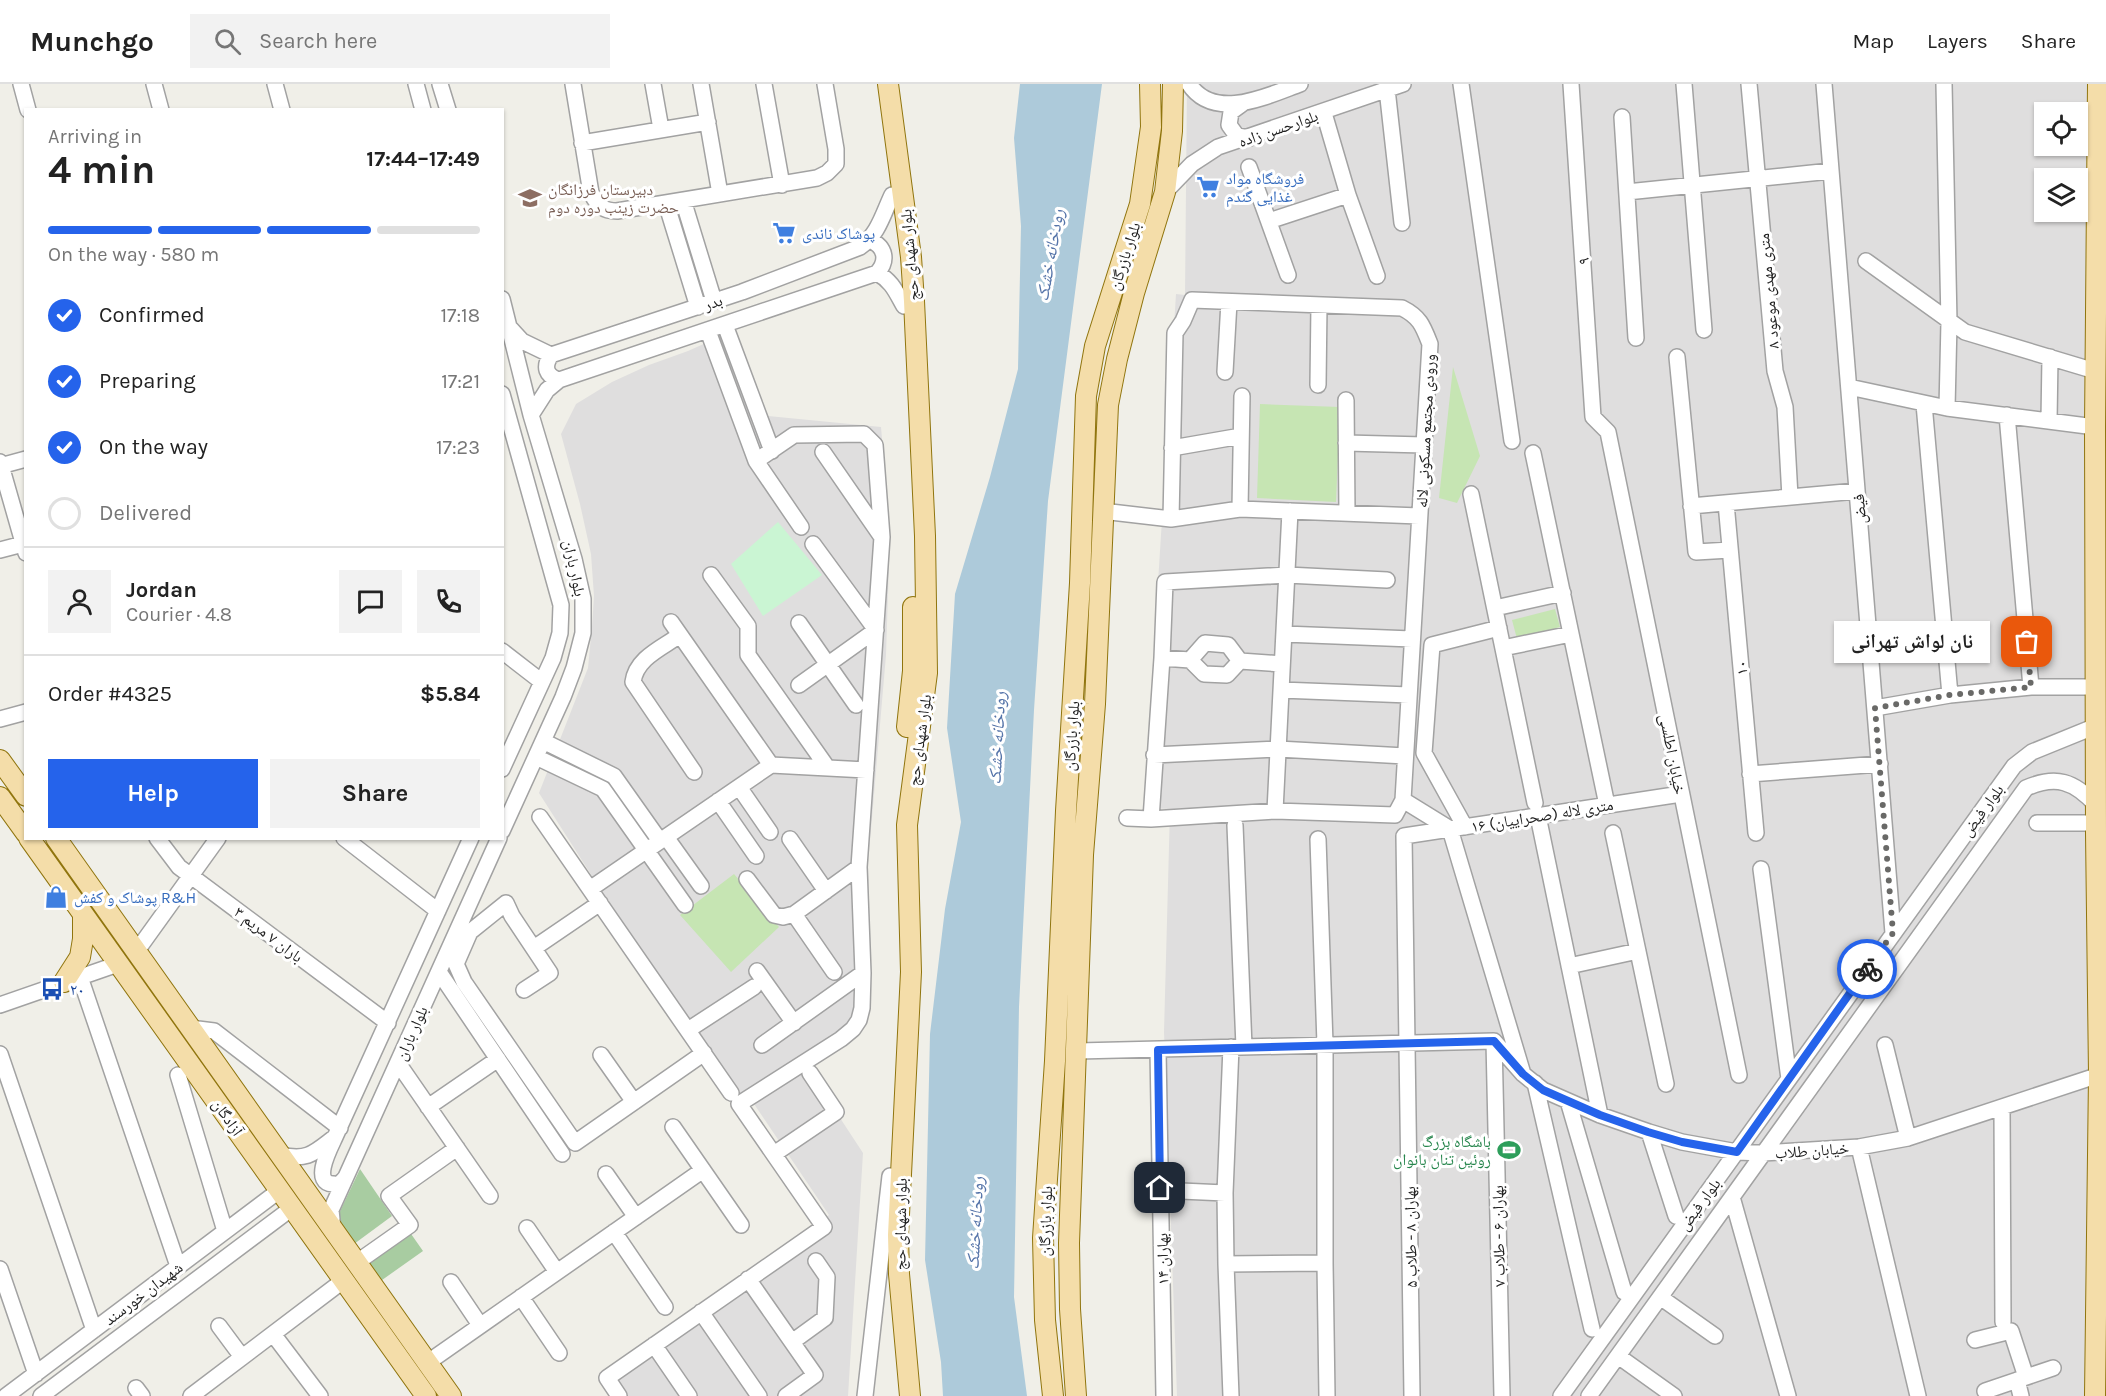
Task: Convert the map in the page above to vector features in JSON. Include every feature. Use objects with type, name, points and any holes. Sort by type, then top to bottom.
[{"type":"main road","name":"بلوار شهدای حج","points":[[876,84],[900,258],[904,306],[913,540],[913,671],[897,824],[896,885],[899,972],[890,1176],[889,1271],[903,1396]]},
{"type":"main road","name":"بلوار شهدای حج","points":[[888,84],[908,234],[914,301],[925,536],[927,673],[907,825],[911,972],[898,1235],[899,1274],[910,1396]]},
{"type":"main road","name":"بلوار بازرگان","points":[[1053,1396],[1045,1320],[1043,1238],[1055,1061],[1080,583],[1086,396],[1095,346],[1140,204],[1151,127],[1150,84]]},
{"type":"main road","name":"بلوار بازرگان","points":[[1076,1396],[1070,1308],[1069,1243],[1078,1051],[1083,855],[1095,704],[1108,405],[1131,304],[1165,192],[1172,131],[1173,84]]},
{"type":"main road","points":[[2095,1396],[2101,1294],[2095,426],[2102,156],[2098,84]]},
{"type":"main road","points":[[1073,697],[1095,704]]},
{"type":"main road","points":[[0,760],[24,793]]},
{"type":"main road","points":[[0,797],[24,830]]},
{"type":"main road","name":"آزادگان","points":[[30,840],[426,1396]]},
{"type":"main road","name":"آزادگان","points":[[57,840],[451,1396]]},
{"type":"main road","points":[[72,980],[83,939],[83,914]]},
{"type":"main road","points":[[199,1076],[216,1064]]},
{"type":"street","points":[[21,84],[27,108]]},
{"type":"street","points":[[154,84],[160,108]]},
{"type":"street","points":[[275,84],[281,108]]},
{"type":"street","points":[[416,84],[422,108]]},
{"type":"street","points":[[440,84],[446,108]]},
{"type":"street","points":[[573,84],[591,193],[597,204],[606,211],[617,212],[782,185],[817,178],[827,173],[836,164],[836,149],[825,84]]},
{"type":"street","points":[[653,84],[661,129]]},
{"type":"street","points":[[701,84],[720,194]]},
{"type":"street","points":[[764,84],[782,185]]},
{"type":"street","name":"بلوارحسن زاده","points":[[1189,84],[1193,90],[1213,102],[1242,104],[1300,84]]},
{"type":"street","name":"بلوارحسن زاده","points":[[1165,192],[1192,164],[1218,147],[1403,84]]},
{"type":"street","points":[[1461,84],[1512,441]]},
{"type":"street","name":"۹","points":[[1571,84],[1593,417],[1608,432]]},
{"type":"street","points":[[1684,84],[1704,330]]},
{"type":"street","name":"۸ متری مهدی موعود","points":[[1749,84],[1775,371],[1785,407],[1790,497]]},
{"type":"street","name":"فیض","points":[[1824,84],[1893,933]]},
{"type":"street","points":[[1944,84],[1949,322],[1947,408]]},
{"type":"street","points":[[1387,89],[1402,223]]},
{"type":"street","points":[[1242,104],[1231,112],[1229,125],[1237,135],[1250,138]]},
{"type":"street","points":[[1324,112],[1348,195],[1377,276]]},
{"type":"street","points":[[1622,117],[1636,338]]},
{"type":"street","points":[[582,143],[708,122]]},
{"type":"street","points":[[1249,167],[1288,274]]},
{"type":"street","points":[[1627,192],[1832,171]]},
{"type":"street","points":[[892,195],[870,240],[878,243],[884,250],[885,259],[877,273],[886,278],[894,287],[904,306]]},
{"type":"street","points":[[1269,221],[1348,195]]},
{"type":"street","points":[[683,200],[714,301]]},
{"type":"street","points":[[666,203],[698,307]]},
{"type":"street","name":"بدر","points":[[551,355],[698,307],[860,246],[870,240]]},
{"type":"street","points":[[684,264],[702,260]]},
{"type":"street","points":[[1866,261],[1965,332],[2096,371]]},
{"type":"street","name":"بدر","points":[[559,380],[877,273]]},
{"type":"street","name":"ورودی مجتمع مسکونی لاله","points":[[1171,519],[1175,333],[1192,300],[1402,308],[1415,314],[1430,344],[1403,800]]},
{"type":"street","points":[[1225,372],[1229,302]]},
{"type":"street","points":[[1318,385],[1319,305]]},
{"type":"street","name":"بلوار باران","points":[[504,306],[531,415],[564,521],[582,599],[583,633],[574,668],[504,827]]},
{"type":"street","points":[[725,325],[772,451]]},
{"type":"street","points":[[511,329],[522,341],[551,355],[546,362],[546,371],[551,378],[559,380]]},
{"type":"street","points":[[708,331],[756,461],[801,527]]},
{"type":"street","points":[[716,352],[734,347]]},
{"type":"street","points":[[1677,357],[1696,552],[1730,550]]},
{"type":"street","points":[[2049,421],[2050,357]]},
{"type":"street","points":[[531,415],[547,390],[559,380]]},
{"type":"street","points":[[1849,387],[1947,408],[2095,426]]},
{"type":"street","points":[[1240,509],[1242,396]]},
{"type":"street","points":[[1346,400],[1347,513]]},
{"type":"street","name":"بلوار باران","points":[[504,401],[561,605],[560,633],[553,657],[504,765]]},
{"type":"street","points":[[1924,404],[1950,695]]},
{"type":"street","points":[[2007,415],[2031,687]]},
{"type":"street","name":"خيابان اطلسى","points":[[1608,432],[1739,1075]]},
{"type":"street","points":[[619,1396],[606,1378],[824,1227],[740,1104],[841,1039],[853,1029],[859,1020],[862,1008],[859,867],[882,537],[875,445],[864,434],[794,435],[756,461]]},
{"type":"street","points":[[1172,448],[1241,436]]},
{"type":"street","points":[[1346,443],[1424,445]]},
{"type":"street","points":[[823,452],[882,537]]},
{"type":"street","points":[[1533,453],[1607,805]]},
{"type":"street","points":[[0,550],[24,549],[0,465],[24,459]]},
{"type":"street","points":[[1691,506],[1857,491]]},
{"type":"street","points":[[1471,494],[1600,1115]]},
{"type":"street","name":"۱۰","points":[[1725,503],[1756,833]]},
{"type":"street","points":[[1102,511],[1171,519],[1240,509],[1419,516]]},
{"type":"street","points":[[1275,811],[1290,511]]},
{"type":"street","points":[[813,544],[876,630]]},
{"type":"street","points":[[711,575],[748,626],[748,655],[827,767]]},
{"type":"street","points":[[1151,819],[1165,582],[1287,575],[1387,580]]},
{"type":"street","points":[[1495,608],[1563,592]]},
{"type":"street","points":[[799,623],[856,705]]},
{"type":"street","points":[[1499,628],[1432,645],[1424,753],[1457,828],[1529,1079],[1592,1329]]},
{"type":"street","points":[[694,772],[633,682],[634,670],[676,629],[771,765]]},
{"type":"street","points":[[799,685],[876,630]]},
{"type":"street","points":[[1284,634],[1412,639]]},
{"type":"street","points":[[1503,648],[1571,634]]},
{"type":"street","points":[[1190,660],[1205,643],[1228,645],[1240,661],[1282,664]]},
{"type":"street","points":[[504,653],[542,682]]},
{"type":"street","points":[[1162,658],[1190,660],[1204,675],[1227,675],[1240,661]]},
{"type":"street","points":[[1875,708],[1950,695],[2031,687],[2096,687]]},
{"type":"street","points":[[1281,690],[1409,695]]},
{"type":"street","points":[[0,719],[24,713]]},
{"type":"street","name":"بلوار فیض","points":[[1561,1396],[2014,766],[2031,752],[2096,726]]},
{"type":"street","points":[[543,741],[614,776],[701,886]]},
{"type":"street","points":[[1154,755],[1278,749],[1405,756]]},
{"type":"street","points":[[536,756],[603,789],[685,905]]},
{"type":"street","points":[[1750,774],[1880,764]]},
{"type":"street","points":[[590,889],[771,765],[867,770]]},
{"type":"street","name":"بلوار فیض","points":[[1589,1396],[2026,788],[2043,781],[2064,782],[2083,791],[2096,814]]},
{"type":"street","points":[[739,786],[770,832]]},
{"type":"street","name":"۱۶ متری لاله (صحراییان)","points":[[1404,836],[1457,828],[1537,809],[1607,805],[1681,794]]},
{"type":"street","points":[[1127,818],[1151,819],[1275,811],[1395,815],[1403,800],[1457,828]]},
{"type":"street","points":[[718,801],[756,856]]},
{"type":"street","points":[[2037,823],[2096,814]]},
{"type":"street","points":[[540,817],[731,1093]]},
{"type":"street","points":[[1231,1396],[1226,1193],[1237,1047],[1235,825]]},
{"type":"street","points":[[1612,833],[1666,1084]]},
{"type":"street","name":"بهاران ۸ - طلاب ۵","points":[[1404,836],[1412,1396]]},
{"type":"street","points":[[790,839],[826,891]]},
{"type":"street","points":[[1318,839],[1325,1044],[1324,1263],[1327,1396]]},
{"type":"street","name":"باران ۷ مریم ۳","points":[[159,840],[179,867],[190,876],[387,1023]]},
{"type":"street","points":[[136,952],[217,840]]},
{"type":"street","points":[[347,840],[438,911]]},
{"type":"street","name":"بلوار باران","points":[[281,1155],[297,1159],[313,1154],[337,1132],[470,840]]},
{"type":"street","name":"بلوار باران","points":[[333,1230],[331,1210],[498,840]]},
{"type":"street","points":[[1953,850],[1971,864]]},
{"type":"street","points":[[747,879],[774,915],[783,917],[794,914],[859,867]]},
{"type":"street","points":[[1761,869],[1789,1079]]},
{"type":"street","points":[[524,990],[550,973],[512,916],[506,903],[470,933],[456,964],[464,982],[575,1143],[704,1053]]},
{"type":"street","points":[[534,948],[600,903]]},
{"type":"street","points":[[794,914],[834,972]]},
{"type":"street","points":[[1569,966],[1638,951]]},
{"type":"street","points":[[0,1005],[118,964]]},
{"type":"street","points":[[757,971],[794,1023]]},
{"type":"street","points":[[439,972],[562,1154]]},
{"type":"street","points":[[762,1045],[863,973]]},
{"type":"street","points":[[72,980],[131,1127],[178,1266]]},
{"type":"street","points":[[688,1030],[754,987]]},
{"type":"street","points":[[190,1028],[214,1031],[337,1132],[321,1173],[323,1179],[335,1185],[346,1178]]},
{"type":"street","points":[[1078,1051],[1494,1041]]},
{"type":"street","name":"خیابان طلاب","points":[[1494,1041],[1529,1079],[1543,1090],[1600,1115],[1648,1132],[1682,1142],[1737,1152],[1763,1153],[1859,1147],[1908,1138],[2099,1075]]},
{"type":"street","name":"بهاران ۶ - طلاب ۷","points":[[1494,1041],[1502,1396]]},
{"type":"street","points":[[1886,1045],[1908,1138]]},
{"type":"street","name":"بهاران ۱۴","points":[[1158,1050],[1164,1396]]},
{"type":"street","points":[[0,1054],[94,1330]]},
{"type":"street","points":[[602,1055],[634,1102]]},
{"type":"street","points":[[428,1107],[498,1059]]},
{"type":"street","points":[[398,1063],[490,1196]]},
{"type":"street","points":[[774,1154],[836,1112],[810,1073]]},
{"type":"street","points":[[178,1075],[225,1231]]},
{"type":"street","points":[[1568,1101],[1624,1292]]},
{"type":"street","points":[[2002,1108],[2003,1322]]},
{"type":"street","points":[[673,1127],[741,1225]]},
{"type":"street","points":[[1648,1132],[1676,1216]]},
{"type":"street","points":[[1859,1147],[1917,1396]]},
{"type":"street","points":[[356,1263],[410,1225],[389,1196],[457,1148]]},
{"type":"street","points":[[427,1363],[703,1170]]},
{"type":"street","points":[[606,1174],[636,1217]]},
{"type":"street","points":[[865,1396],[890,1176]]},
{"type":"street","name":"شهیدان خورسند","points":[[6,1396],[279,1190]]},
{"type":"street","points":[[1182,1191],[1226,1193]]},
{"type":"street","points":[[1732,1197],[1788,1396]]},
{"type":"street","points":[[258,1206],[267,1209],[271,1218],[267,1226]]},
{"type":"street","name":"شهیدان خورسند","points":[[40,1396],[292,1208]]},
{"type":"street","points":[[527,1228],[557,1272]]},
{"type":"street","points":[[614,1232],[665,1307]]},
{"type":"street","points":[[792,1342],[825,1318],[827,1277],[816,1261]]},
{"type":"street","points":[[1226,1264],[1324,1263]]},
{"type":"street","points":[[0,1269],[36,1374]]},
{"type":"street","points":[[748,1279],[815,1375],[786,1396]]},
{"type":"street","points":[[193,1395],[344,1280]]},
{"type":"street","points":[[451,1282],[480,1325]]},
{"type":"street","points":[[521,1297],[559,1353]]},
{"type":"street","points":[[1660,1297],[1714,1336]]},
{"type":"street","points":[[701,1312],[759,1396]]},
{"type":"street","points":[[219,1326],[242,1357]]},
{"type":"street","points":[[1975,1340],[2011,1330],[2022,1378],[2021,1396]]},
{"type":"street","points":[[273,1334],[320,1396]]},
{"type":"street","points":[[654,1345],[689,1396]]},
{"type":"street","points":[[1618,1356],[1674,1396]]},
{"type":"street","points":[[1985,1391],[2053,1368]]},
{"type":"shaded area","points":[[1187,84],[2106,84],[2106,1396],[1177,1396],[1164,1032],[1170,809],[1144,808],[1176,294],[1185,295]]},
{"type":"shaded area","points":[[735,330],[768,416],[881,427],[890,532],[886,655],[868,864],[871,966],[864,1018],[740,1093],[599,887],[539,793],[588,668],[594,596],[591,554],[561,434],[576,404],[612,382]]},
{"type":"shaded area","points":[[804,1063],[863,1153],[848,1396],[611,1396],[600,1380],[829,1215],[750,1098]]},
{"type":"green space","points":[[1453,367],[1480,456],[1457,503],[1439,498]]},
{"type":"green space","points":[[1260,404],[1340,407],[1336,502],[1257,498]]},
{"type":"green space","points":[[778,522],[822,575],[763,616],[731,564]]},
{"type":"green space","points":[[1555,609],[1560,627],[1517,639],[1512,620]]},
{"type":"green space","points":[[734,874],[779,927],[731,972],[680,915]]},
{"type":"green space","points":[[360,1169],[392,1216],[354,1244],[333,1226]]},
{"type":"green space","points":[[409,1231],[423,1251],[375,1285],[361,1265]]},
{"type":"water","name":"رودخانه خشک","points":[[1020,84],[1102,84],[1048,501],[1034,710],[1019,1007],[1014,1297],[1027,1396],[943,1396],[941,1362],[925,1260],[930,1034],[945,909],[961,822],[947,728],[955,594],[990,477],[1018,369],[1021,226],[1014,138]]},
{"type":"way so far","points":[[1867,969],[1893,933],[1875,708],[1950,695],[2031,687],[2027,642]]},
{"type":"place","name":"فروشگاه مواد غذایی گندم","points":[[1208,187]]},
{"type":"place","name":"دبیرستان فرزانگان حضرت زینب دوره دوم","points":[[530,198]]},
{"type":"place","name":"پوشاک ناندی","points":[[784,233]]},
{"type":"place","name":"نان لواش تهرانی","points":[[2027,642]]},
{"type":"place","name":"پوشاک و کفش R&H","points":[[56,897]]},
{"type":"place","name":"۲۰","points":[[52,989]]},
{"type":"place","name":"باشگاه بزرگ روئین تنان بانوان","points":[[1509,1150]]},
{"type":"route","points":[[1160,1188],[1158,1050],[1494,1041],[1523,1074],[1543,1090],[1600,1115],[1648,1132],[1682,1142],[1737,1152],[1867,969]]}]
